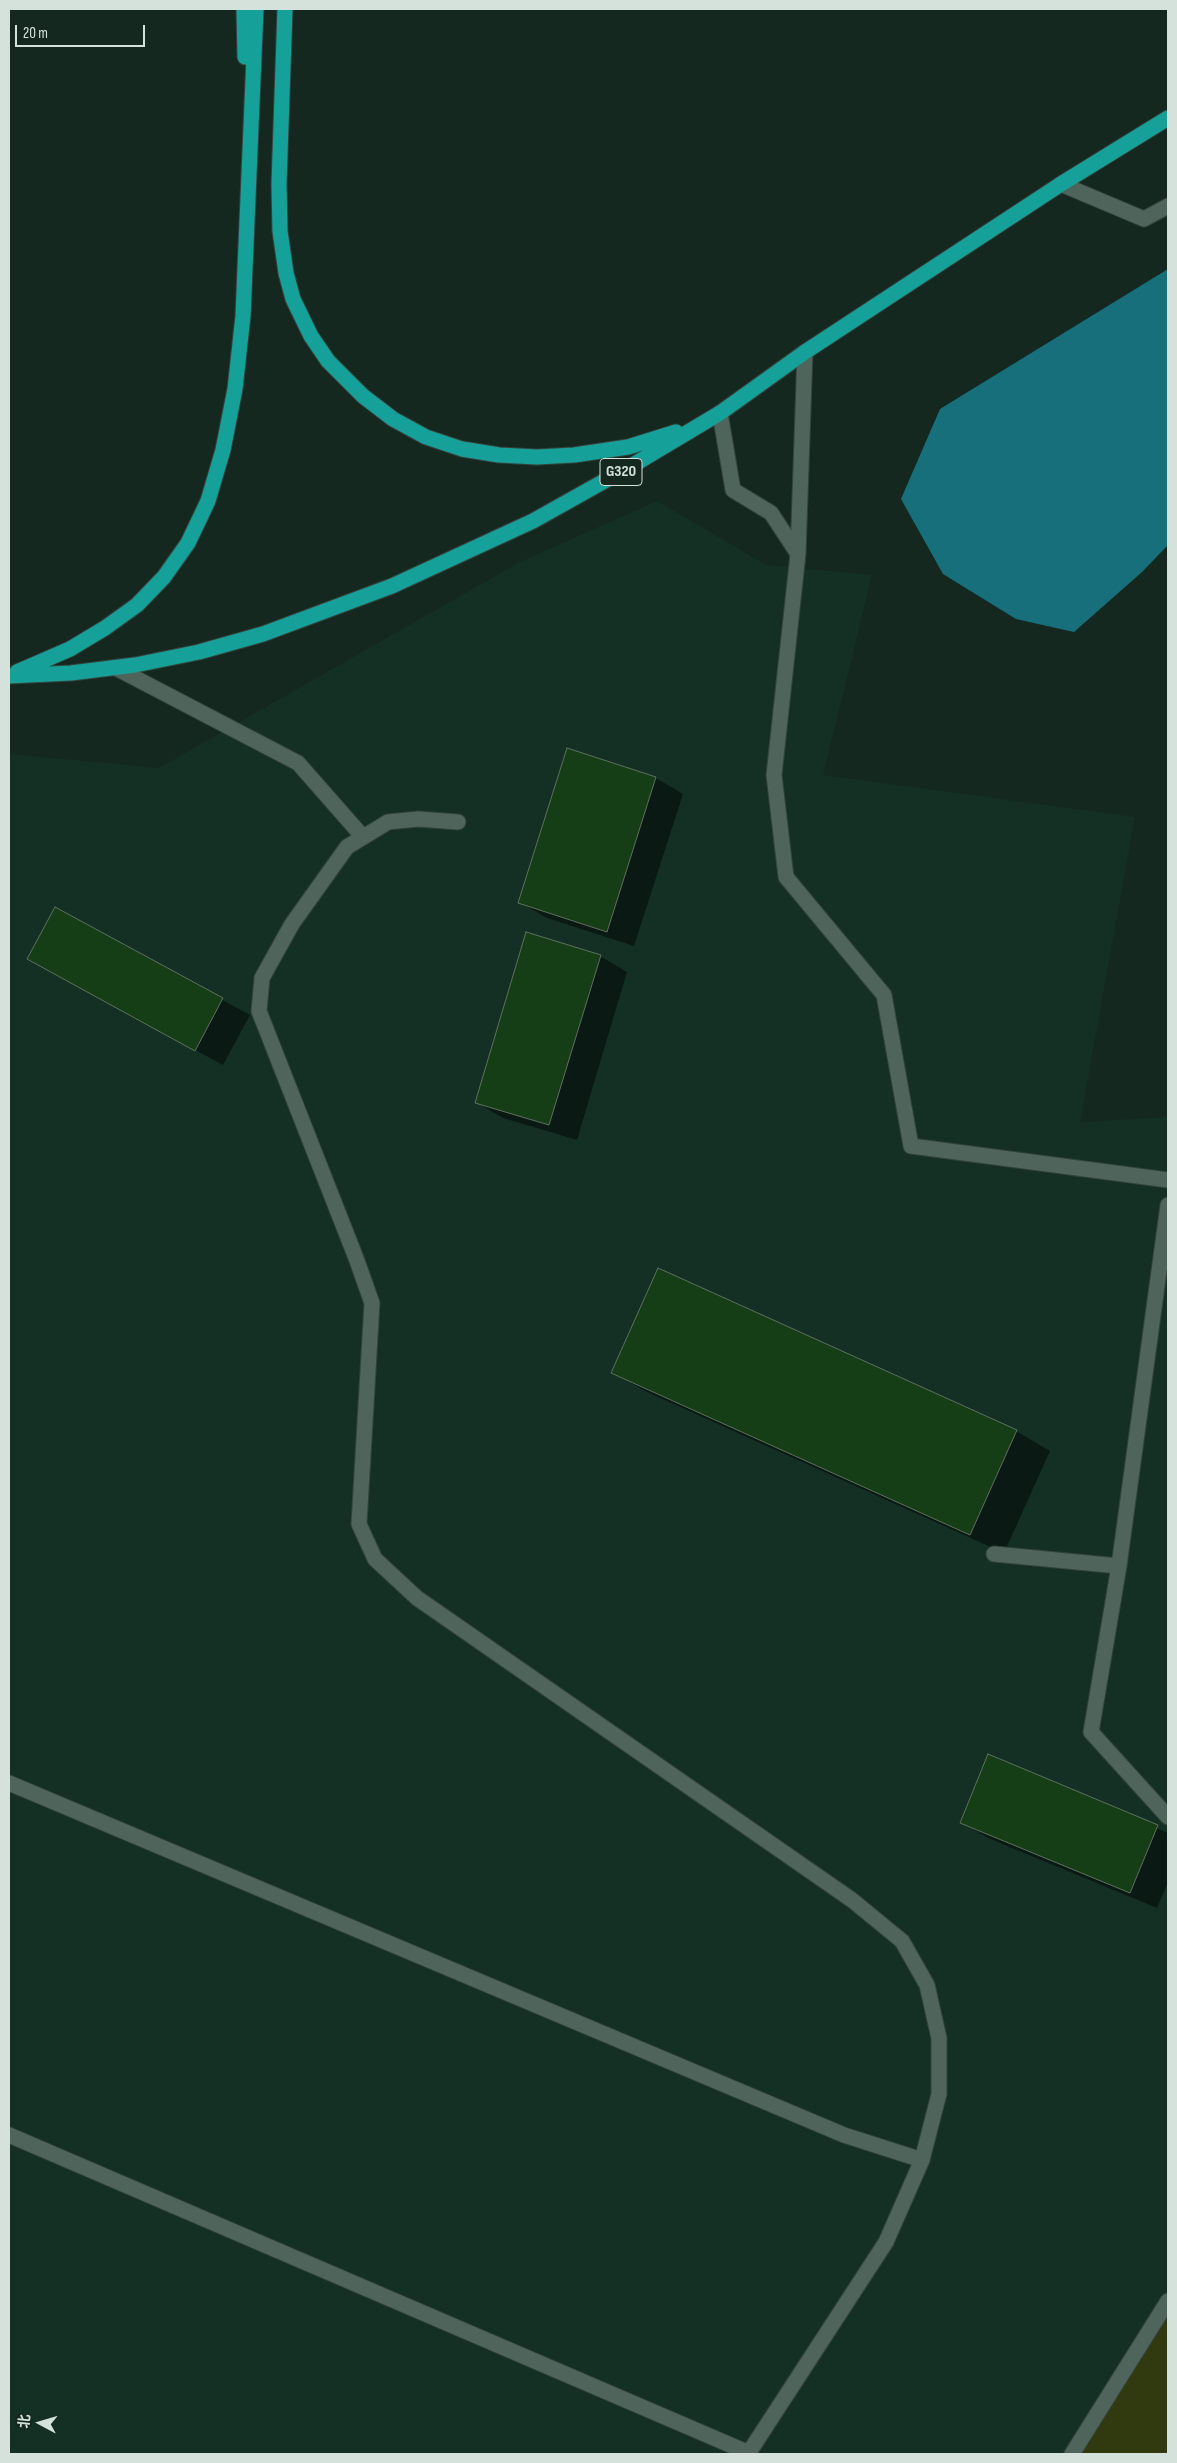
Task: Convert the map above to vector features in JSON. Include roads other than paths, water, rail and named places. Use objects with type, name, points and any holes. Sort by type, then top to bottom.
[{"type":"highway","points":[[244,9],[249,180]]},
{"type":"highway","points":[[9,676],[70,649],[105,628],[137,605],[164,577],[188,543],[208,501],[223,450],[235,389],[243,316],[256,9]]},
{"type":"highway","points":[[286,9],[282,70],[280,202],[280,231],[286,273],[293,299],[311,336],[328,361],[363,396],[393,419],[426,437],[462,449],[499,455],[537,457],[574,455],[628,446],[661,438],[720,413]]},
{"type":"highway","name":"G320","points":[[9,676],[71,673],[116,668],[199,652],[263,634],[392,586],[533,521],[633,466],[720,413],[805,352],[1061,184],[1168,118]]},
{"type":"lane","points":[[1061,184],[1144,219],[1168,206]]},
{"type":"lane","points":[[805,352],[798,554],[774,775],[786,877],[884,995],[911,1146],[1168,1180]]},
{"type":"lane","points":[[720,413],[733,490],[771,513],[798,554]]},
{"type":"lane","points":[[116,668],[298,764],[363,837]]},
{"type":"lane","points":[[9,2135],[748,2454],[886,2242],[922,2160],[939,2094],[939,2038],[927,1986],[902,1942],[852,1900],[417,1598],[374,1559],[360,1524],[372,1303],[259,1011],[262,978],[292,924],[347,847],[388,822],[418,819],[458,822]]},
{"type":"lane","points":[[1168,1205],[1119,1566],[1091,1732],[1168,1817]]},
{"type":"lane","points":[[994,1554],[1119,1566]]},
{"type":"lane","points":[[9,1783],[844,2135],[922,2160]]},
{"type":"lane","points":[[1072,2454],[1168,2301]]},
{"type":"water","points":[[1168,269],[1168,545],[1142,572],[1074,632],[1016,619],[943,574],[901,499],[940,409]]}]
